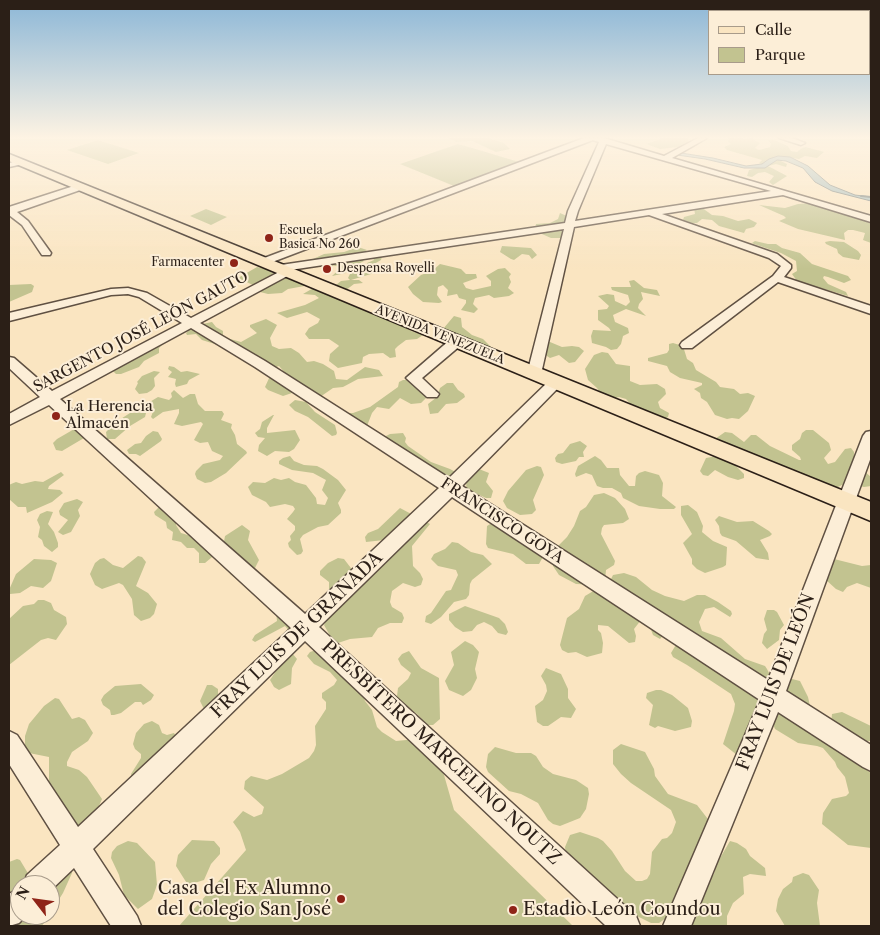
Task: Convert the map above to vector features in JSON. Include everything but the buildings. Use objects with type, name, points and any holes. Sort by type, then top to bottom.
[{"type":"main road","name":"AVENIDA VENEZUELA","points":[[66,182],[871,512]]},
{"type":"street","name":"SARGENTO JOSÉ LEÓN GAUTO","points":[[263,262],[481,182]]},
{"type":"street","points":[[534,374],[573,211],[583,182]]},
{"type":"street","points":[[752,182],[871,219]]},
{"type":"street","points":[[9,211],[80,187]]},
{"type":"street","points":[[282,270],[571,223],[783,192]]},
{"type":"street","points":[[9,211],[25,222],[46,253]]},
{"type":"street","points":[[648,213],[773,256],[786,265],[786,268],[777,278],[687,345]]},
{"type":"street","name":"SARGENTO JOSÉ LEÓN GAUTO","points":[[9,420],[191,325],[282,270]]},
{"type":"street","points":[[777,278],[871,310]]},
{"type":"street","name":"FRANCISCO GOYA","points":[[9,317],[111,292],[128,291],[143,295],[260,364],[871,760]]},
{"type":"street","points":[[432,394],[413,381],[414,376],[456,342]]},
{"type":"street","name":"PRESBÍTERO MARCELINO NOUTZ","points":[[9,361],[305,627],[626,926]]},
{"type":"street","name":"FRAY LUIS DE GRANADA","points":[[48,875],[450,488],[555,383]]},
{"type":"street","name":"FRAY LUIS DE LEÓN","points":[[677,926],[773,696],[871,436]]},
{"type":"street","points":[[9,743],[127,926]]},
{"type":"green space","points":[[443,182],[466,182],[454,186]]},
{"type":"green space","points":[[769,182],[778,182],[773,185]]},
{"type":"green space","points":[[812,203],[843,214],[852,214],[871,224],[871,243],[863,240],[865,233],[853,230],[848,230],[844,233],[845,240],[798,229],[779,221],[786,218],[784,216],[759,205],[785,208],[798,204]]},
{"type":"green space","points":[[701,207],[712,215],[738,221],[749,219],[757,223],[754,227],[746,229],[744,233],[719,226],[712,220],[702,219],[697,223],[692,223],[683,220],[684,217],[695,214],[694,208]]},
{"type":"green space","points":[[206,209],[227,217],[211,225],[190,216]]},
{"type":"green space","points":[[560,213],[571,218],[562,238],[551,238],[535,231],[536,224],[550,223],[558,219]]},
{"type":"green space","points":[[755,241],[776,244],[782,248],[800,253],[812,264],[848,276],[851,280],[844,283],[824,276],[823,278],[828,284],[846,292],[848,296],[797,281],[792,274],[797,271],[796,261],[781,253],[752,243]]},
{"type":"green space","points":[[825,242],[844,242],[858,251],[861,255],[859,260],[843,257],[838,253],[837,249]]},
{"type":"green space","points":[[502,246],[531,248],[537,255],[532,259],[529,255],[522,254],[514,260],[500,252]]},
{"type":"green space","points":[[358,247],[367,250],[358,255],[364,261],[354,266],[356,269],[347,270],[346,273],[332,276],[342,267],[323,264],[313,259],[324,254],[344,252]]},
{"type":"green space","points":[[371,256],[382,256],[381,260],[374,264],[375,271],[351,280],[359,280],[363,283],[354,284],[346,290],[360,307],[407,326],[411,331],[423,335],[417,339],[406,340],[398,346],[395,349],[396,357],[390,358],[383,353],[369,354],[363,357],[362,363],[338,368],[329,361],[330,354],[339,346],[329,339],[309,339],[305,334],[320,319],[307,312],[287,318],[277,313],[305,305],[319,298],[315,295],[303,294],[322,283],[336,285],[341,281],[350,280],[348,278],[350,274],[367,268],[367,263],[374,260]]},
{"type":"green space","points":[[440,264],[461,269],[466,274],[476,274],[477,278],[463,283],[466,288],[473,290],[491,286],[491,281],[486,276],[498,269],[505,268],[511,274],[509,277],[511,282],[508,288],[514,293],[509,296],[494,298],[489,295],[475,298],[473,304],[478,309],[474,313],[461,310],[466,300],[459,298],[457,294],[447,296],[448,290],[443,285],[438,287],[437,295],[442,302],[423,302],[408,287],[421,275],[432,271]]},
{"type":"green space","points":[[257,267],[266,269],[274,274],[285,273],[310,285],[288,289],[282,293],[268,294],[260,292],[255,286],[238,278]]},
{"type":"green space","points":[[634,280],[644,288],[657,290],[660,296],[641,292],[643,299],[638,308],[646,316],[626,309],[613,315],[615,322],[628,328],[629,333],[623,336],[621,344],[617,349],[611,350],[592,343],[591,336],[593,330],[611,331],[598,320],[598,310],[607,309],[609,306],[598,296],[614,295],[615,301],[626,306],[630,302],[628,295],[612,290],[611,287],[631,287],[629,281]]},
{"type":"green space","points":[[31,284],[34,286],[32,292],[9,302],[9,285]]},
{"type":"green space","points":[[454,316],[461,318],[462,327],[472,335],[483,339],[491,347],[486,348],[456,338],[443,329]]},
{"type":"green space","points":[[266,319],[277,325],[270,338],[272,346],[279,349],[291,348],[299,353],[307,362],[314,361],[323,364],[334,371],[336,379],[347,380],[365,367],[379,370],[383,376],[358,379],[343,387],[333,388],[320,397],[295,392],[283,396],[265,387],[270,376],[286,374],[279,366],[271,369],[221,346],[202,340],[196,334],[187,335],[186,333],[193,326],[212,322],[223,331],[223,337],[241,342],[257,333],[250,325]]},
{"type":"green space","points":[[161,340],[165,342],[159,348],[159,353],[144,361],[139,367],[121,374],[116,374],[111,369]]},
{"type":"green space","points":[[550,342],[562,347],[579,347],[584,351],[575,362],[569,363],[559,355],[550,358],[544,354],[547,343]]},
{"type":"green space","points":[[673,343],[683,346],[687,359],[693,363],[696,370],[716,382],[720,387],[734,389],[740,394],[748,393],[755,396],[748,411],[739,419],[727,419],[715,415],[707,402],[701,398],[700,393],[694,389],[702,385],[702,383],[680,378],[670,372],[667,366],[648,361],[648,358],[667,353],[669,344]]},
{"type":"green space","points":[[602,352],[608,353],[616,364],[630,366],[630,381],[640,385],[657,384],[665,389],[666,394],[658,402],[660,408],[669,413],[668,417],[663,420],[634,408],[626,399],[619,397],[611,399],[602,395],[588,380],[585,369],[594,355]]},
{"type":"green space","points":[[169,366],[181,372],[187,371],[200,374],[189,380],[187,384],[176,387],[176,379],[168,377],[172,372],[168,369]]},
{"type":"green space","points":[[154,371],[160,372],[154,378],[155,386],[147,393],[139,394],[135,389],[137,382],[142,376]]},
{"type":"green space","points":[[409,380],[411,384],[420,387],[427,397],[421,403],[411,404],[400,398],[389,409],[377,407],[372,413],[367,426],[345,413],[353,413],[370,407],[398,387],[399,382]]},
{"type":"green space","points":[[447,383],[453,383],[465,397],[457,403],[446,404],[438,413],[430,414],[428,404],[437,397],[440,388]]},
{"type":"green space","points":[[174,390],[183,398],[190,394],[195,394],[198,404],[205,411],[222,411],[224,414],[221,420],[232,424],[231,428],[237,444],[247,453],[226,473],[211,482],[205,483],[197,479],[196,471],[203,464],[220,460],[223,456],[212,451],[208,442],[200,443],[194,440],[203,424],[201,422],[182,426],[174,424],[179,409],[163,412],[153,419],[151,417],[154,409],[148,407],[148,403],[158,397],[169,400]]},
{"type":"green space","points":[[295,400],[306,402],[315,412],[335,425],[336,435],[332,436],[308,417],[295,411],[289,405]]},
{"type":"green space","points":[[130,413],[146,413],[145,417],[130,426],[115,439],[107,439],[106,432],[116,422]]},
{"type":"green space","points":[[273,415],[267,428],[267,433],[295,430],[300,440],[294,449],[289,452],[275,451],[267,456],[258,451],[259,445],[265,438],[258,437],[255,433],[260,429],[262,422]]},
{"type":"green space","points":[[76,428],[85,436],[84,438],[62,451],[56,450],[53,443]]},
{"type":"green space","points":[[806,430],[813,430],[829,443],[831,450],[824,458],[828,464],[835,462],[845,449],[851,448],[857,465],[871,477],[871,486],[864,487],[846,483],[836,488],[717,443],[715,439],[725,432],[732,433],[744,442],[751,435],[756,435],[770,446],[801,460],[792,450],[792,445],[800,439],[802,433]]},
{"type":"green space","points":[[153,431],[158,432],[162,439],[161,441],[140,456],[129,454],[127,450],[135,444],[141,443]]},
{"type":"green space","points":[[403,433],[408,446],[431,462],[459,474],[441,489],[433,486],[432,482],[386,439],[386,436],[390,434]]},
{"type":"green space","points":[[580,441],[587,446],[583,452],[584,457],[579,457],[576,461],[562,464],[556,462],[555,458],[558,454],[563,453],[570,444]]},
{"type":"green space","points":[[290,456],[294,461],[304,465],[317,466],[323,469],[338,480],[346,490],[338,503],[341,513],[328,525],[318,527],[303,535],[300,539],[303,551],[297,555],[289,547],[288,543],[291,540],[290,536],[295,530],[295,526],[287,519],[295,509],[293,506],[285,504],[270,507],[266,502],[252,495],[248,487],[253,482],[265,483],[274,478],[281,480],[289,478],[306,485],[316,498],[317,504],[325,505],[328,498],[322,490],[326,480],[313,473],[292,470],[279,464],[279,461],[283,458]]},
{"type":"green space","points":[[595,456],[607,468],[619,468],[620,475],[629,486],[635,486],[636,476],[639,473],[645,471],[659,475],[663,483],[662,496],[676,507],[674,509],[660,509],[639,506],[623,498],[621,493],[612,488],[597,486],[592,475],[586,473],[576,477],[575,474],[578,466]]},
{"type":"green space","points":[[717,456],[735,465],[744,474],[744,478],[738,480],[715,470],[708,476],[703,475],[700,471],[706,458]]},
{"type":"green space","points":[[537,466],[541,467],[544,475],[533,500],[536,510],[532,514],[520,515],[507,508],[503,501],[508,491],[526,470]]},
{"type":"green space","points":[[479,469],[489,473],[486,482],[493,491],[491,498],[486,498],[466,489],[467,476]]},
{"type":"green space","points":[[61,472],[64,475],[49,486],[48,489],[60,490],[63,493],[52,502],[27,513],[26,507],[18,507],[9,499],[9,485],[16,482],[22,484],[35,481],[43,482]]},
{"type":"green space","points":[[604,493],[615,498],[625,509],[629,519],[623,523],[604,525],[602,528],[601,534],[615,561],[614,565],[606,570],[605,581],[596,585],[576,584],[559,575],[553,566],[552,559],[555,549],[567,537],[580,511],[586,507],[594,495]]},
{"type":"green space","points":[[77,499],[83,502],[78,510],[80,516],[71,532],[63,535],[58,532],[68,520],[60,515],[59,511],[64,503]]},
{"type":"green space","points":[[688,505],[697,512],[703,526],[702,532],[713,541],[727,547],[726,565],[723,567],[705,573],[692,564],[692,559],[683,543],[692,534],[681,515],[681,506]]},
{"type":"green space","points":[[159,507],[163,507],[176,518],[176,525],[181,533],[191,536],[197,535],[218,552],[205,563],[199,563],[199,553],[194,548],[187,548],[181,542],[172,540],[173,532],[167,528],[166,522],[155,515],[154,512]]},
{"type":"green space","points":[[400,508],[430,524],[412,546],[413,566],[423,579],[421,585],[415,587],[403,583],[392,591],[390,602],[392,607],[402,613],[404,618],[402,623],[390,623],[378,628],[372,637],[350,639],[338,643],[333,641],[324,625],[330,614],[345,600],[329,594],[329,582],[320,575],[320,571],[328,563],[338,558],[344,559],[354,572],[367,579],[370,578],[385,562],[384,540],[366,542],[365,537],[368,533],[378,529]]},
{"type":"green space","points":[[47,511],[53,512],[48,524],[54,532],[58,543],[58,547],[52,552],[44,546],[42,540],[38,537],[40,527],[37,520],[40,514]]},
{"type":"green space","points":[[719,516],[737,522],[753,521],[769,531],[772,534],[770,536],[760,540],[768,553],[769,560],[756,558],[736,541],[722,536],[715,520]]},
{"type":"green space","points":[[495,521],[544,555],[539,564],[526,564],[513,554],[488,548],[486,544],[487,526]]},
{"type":"green space","points":[[242,525],[250,531],[248,540],[259,560],[255,568],[241,582],[230,574],[223,547],[225,536]]},
{"type":"green space","points":[[452,542],[458,543],[471,552],[483,555],[492,564],[472,580],[469,595],[466,599],[454,602],[441,617],[431,624],[425,622],[426,616],[431,613],[446,591],[451,590],[458,575],[456,570],[438,566],[431,559],[434,554],[445,549]]},
{"type":"green space","points":[[138,556],[142,557],[146,562],[136,586],[148,593],[157,604],[154,614],[150,618],[141,621],[134,615],[132,599],[123,585],[119,583],[102,589],[95,585],[90,574],[95,563],[100,559],[104,558],[113,565],[123,568]]},
{"type":"green space","points":[[34,559],[51,560],[57,563],[51,581],[43,588],[31,586],[20,593],[10,594],[9,590],[16,574]]},
{"type":"green space","points":[[834,559],[862,566],[871,565],[871,588],[857,583],[847,587],[843,592],[836,589],[826,580],[829,561]]},
{"type":"green space","points":[[624,573],[636,577],[652,590],[665,596],[684,601],[697,595],[705,595],[731,611],[730,617],[714,607],[705,609],[699,622],[702,631],[721,638],[745,659],[765,666],[771,677],[762,702],[737,755],[723,744],[734,711],[735,704],[731,694],[673,657],[671,653],[677,643],[665,633],[660,639],[653,635],[650,627],[641,620],[634,629],[635,642],[629,643],[608,626],[598,625],[603,643],[602,653],[587,657],[576,652],[568,653],[562,650],[560,645],[567,618],[579,609],[585,596],[610,581],[613,575]]},
{"type":"green space","points":[[38,600],[51,603],[54,610],[66,617],[67,624],[56,640],[48,638],[41,640],[9,665],[9,619],[23,606],[34,604]]},
{"type":"green space","points":[[465,606],[499,618],[505,624],[508,632],[506,635],[498,633],[492,626],[484,622],[477,625],[472,631],[463,632],[449,620],[449,614]]},
{"type":"green space","points":[[767,610],[777,612],[784,625],[780,630],[779,640],[767,649],[762,643],[767,630],[764,619]]},
{"type":"green space","points":[[276,611],[299,614],[290,632],[285,626],[255,642],[252,640],[255,635],[277,621]]},
{"type":"green space","points":[[465,641],[473,645],[479,652],[475,669],[477,678],[471,690],[463,696],[449,690],[445,681],[454,665],[451,652]]},
{"type":"green space","points":[[316,650],[359,686],[365,701],[372,710],[377,727],[382,732],[396,741],[417,739],[430,747],[444,775],[454,810],[573,926],[179,926],[246,850],[240,832],[233,822],[243,811],[254,817],[262,814],[264,807],[244,789],[245,781],[251,776],[267,780],[282,774],[309,758],[314,751],[316,745],[315,726],[326,709],[326,702],[322,698],[322,693],[334,685],[337,680],[330,672],[314,664],[307,656],[310,652]]},
{"type":"green space","points":[[409,651],[421,668],[439,678],[440,719],[433,725],[427,725],[417,714],[400,702],[397,696],[398,688],[408,679],[411,673],[401,665],[398,659],[402,654]]},
{"type":"green space","points":[[292,653],[297,659],[292,668],[291,684],[279,690],[274,687],[270,680],[278,668],[273,656]]},
{"type":"green space","points":[[546,668],[561,674],[568,689],[568,698],[576,709],[571,718],[561,717],[548,726],[543,726],[537,722],[535,706],[543,700],[547,691],[541,676]]},
{"type":"green space","points":[[788,678],[800,681],[810,706],[808,707],[784,693]]},
{"type":"green space","points":[[141,684],[154,695],[151,700],[143,705],[141,702],[135,702],[121,713],[111,715],[110,710],[103,705],[101,700],[104,695],[115,686]]},
{"type":"green space","points":[[207,685],[212,685],[218,689],[218,697],[205,711],[200,701]]},
{"type":"green space","points":[[656,690],[672,695],[688,708],[692,721],[691,727],[675,731],[658,726],[655,728],[649,725],[653,705],[646,698],[647,693]]},
{"type":"green space","points":[[55,698],[59,699],[72,719],[79,717],[85,720],[93,733],[88,741],[72,752],[67,762],[67,766],[79,770],[87,777],[102,799],[94,817],[79,830],[49,789],[49,757],[29,753],[25,748],[25,736],[29,724],[44,706]]},
{"type":"green space","points":[[776,708],[871,773],[871,848],[848,845],[822,824],[823,813],[832,799],[846,796],[849,793],[845,777],[823,748],[798,743],[775,729],[773,724]]},
{"type":"green space","points":[[842,712],[871,726],[871,741],[863,741],[831,724],[832,714]]},
{"type":"green space","points":[[152,721],[159,725],[162,733],[167,735],[174,733],[177,738],[132,779],[131,774],[141,758],[141,754],[135,749],[133,744],[136,733],[144,724]]},
{"type":"green space","points":[[621,744],[645,752],[654,769],[655,776],[668,794],[697,805],[711,823],[680,890],[675,895],[669,916],[659,923],[651,923],[631,913],[566,854],[565,847],[570,835],[580,832],[598,838],[612,851],[625,871],[636,881],[642,881],[647,879],[650,874],[652,852],[662,839],[667,838],[672,833],[676,822],[671,810],[631,783],[613,764],[613,750]]},
{"type":"green space","points":[[495,747],[516,753],[531,753],[536,756],[543,767],[553,774],[576,780],[588,788],[589,794],[586,809],[580,818],[560,826],[553,824],[548,820],[538,803],[521,794],[509,791],[488,772],[486,767],[488,754]]},
{"type":"green space","points":[[192,840],[214,841],[220,848],[220,854],[211,864],[204,880],[188,885],[176,866],[178,855]]},
{"type":"green space","points":[[128,841],[137,843],[155,862],[157,885],[152,899],[138,909],[124,895],[119,875],[111,858],[112,852],[117,846]]},
{"type":"green space","points":[[730,841],[746,849],[750,856],[765,868],[766,876],[750,874],[743,877],[744,894],[733,903],[727,916],[727,926],[673,926],[675,915],[714,874],[716,865]]},
{"type":"green space","points":[[17,859],[20,860],[29,875],[10,875],[10,925],[43,925],[9,926],[9,862]]},
{"type":"green space","points":[[72,865],[72,873],[60,898],[60,875],[29,875]]},
{"type":"green space","points":[[803,873],[809,875],[819,890],[817,903],[820,926],[785,926],[776,911],[778,899],[783,889],[792,882],[793,877]]},
{"type":"water","points":[[815,182],[826,182],[855,195],[871,197],[871,201],[832,191]]},
{"type":"waterway","points":[[861,196],[871,197]]},
{"type":"place","name":"Escuela Basica No 260","points":[[269,238]]},
{"type":"place","name":"Farmacenter","points":[[234,263]]},
{"type":"place","name":"Despensa Royelli","points":[[327,269]]},
{"type":"place","name":"La Herencia Almacén","points":[[56,416]]},
{"type":"place","name":"Casa del Ex Alumno del Colegio San José","points":[[341,899]]},
{"type":"place","name":"Estadio León Coundou","points":[[513,910]]}]
